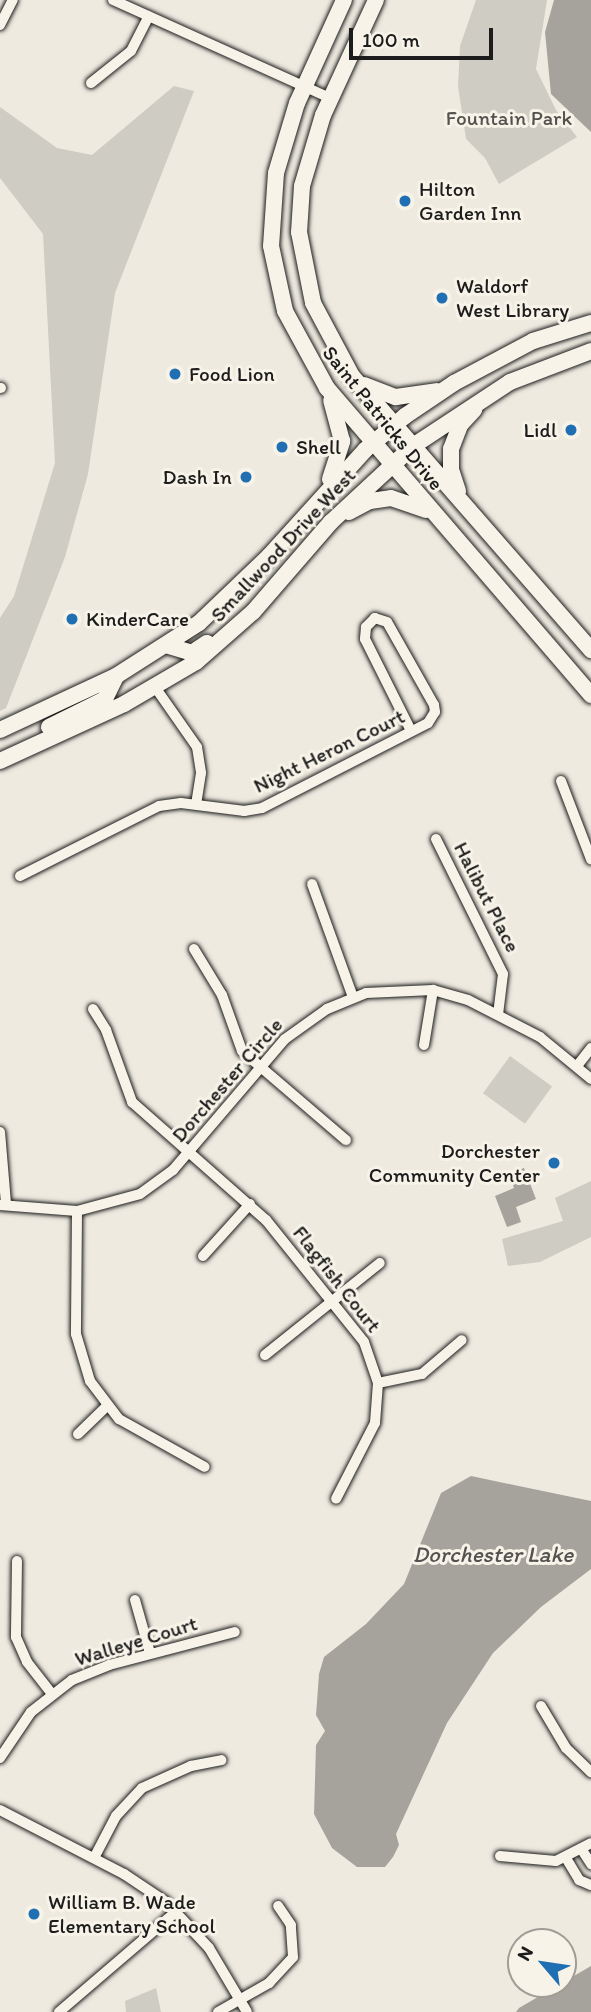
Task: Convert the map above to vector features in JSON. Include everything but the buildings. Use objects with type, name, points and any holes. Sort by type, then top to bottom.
[{"type":"main road","name":"Saint Patricks Drive","points":[[344,0],[305,86],[276,173],[271,246],[285,311],[327,388],[591,695]]},
{"type":"main road","name":"Saint Patricks Drive","points":[[376,0],[330,98],[312,145],[302,186],[299,232],[313,303],[352,376],[591,650]]},
{"type":"main road","name":"Smallwood Drive West","points":[[0,730],[116,676],[166,645],[220,605],[322,493],[395,424],[443,391],[533,341],[591,323]]},
{"type":"main road","name":"Smallwood Drive West","points":[[0,761],[155,687],[206,653],[267,596],[331,522],[413,446],[485,396],[543,367],[591,351]]},
{"type":"main road","points":[[352,376],[371,389],[396,397],[443,391]]},
{"type":"main road","points":[[322,493],[337,466],[342,441],[327,388]]},
{"type":"main road","points":[[462,499],[451,469],[451,449],[460,425],[485,396]]},
{"type":"main road","points":[[331,522],[370,500],[391,498],[433,513]]},
{"type":"main road","points":[[166,645],[192,653],[267,596]]},
{"type":"main road","points":[[0,751],[97,704],[116,676]]},
{"type":"street","points":[[0,25],[13,0]]},
{"type":"street","points":[[113,0],[330,98]]},
{"type":"street","points":[[91,83],[131,51],[149,16]]},
{"type":"street","name":"Night Heron Court","points":[[20,876],[147,810],[196,804],[244,811],[262,808],[411,732],[431,721],[436,709],[387,622],[379,617],[371,620],[365,639],[411,732]]},
{"type":"street","points":[[155,687],[197,747],[201,773],[196,804]]},
{"type":"street","points":[[561,781],[591,859]]},
{"type":"street","name":"Halibut Place","points":[[436,839],[503,974],[498,1013]]},
{"type":"street","points":[[312,884],[353,997]]},
{"type":"street","points":[[194,949],[222,995],[237,1044],[346,1140]]},
{"type":"street","points":[[424,1045],[433,990]]},
{"type":"street","name":"Dorchester Circle","points":[[3,1205],[77,1211],[140,1194],[166,1177],[260,1067],[303,1023],[353,997],[433,990],[498,1013],[577,1066],[591,1079]]},
{"type":"street","name":"Flagfish Court","points":[[93,1009],[106,1030],[132,1102],[250,1203],[334,1300],[364,1342],[378,1383],[374,1423],[335,1499]]},
{"type":"street","points":[[577,1066],[591,1048]]},
{"type":"street","points":[[0,1132],[3,1205]]},
{"type":"street","points":[[203,1256],[250,1203]]},
{"type":"street","points":[[77,1211],[76,1334],[90,1381],[107,1406],[127,1425],[205,1467]]},
{"type":"street","points":[[265,1355],[380,1263]]},
{"type":"street","points":[[378,1383],[422,1374],[462,1340]]},
{"type":"street","points":[[78,1434],[107,1406]]},
{"type":"street","points":[[17,1561],[16,1637],[51,1693]]},
{"type":"street","points":[[135,1600],[150,1653]]},
{"type":"street","name":"Walleye Court","points":[[0,1758],[25,1719],[51,1693],[95,1669],[235,1632]]},
{"type":"street","points":[[541,1706],[566,1748],[591,1772]]},
{"type":"street","points":[[94,1858],[116,1816],[142,1788],[191,1766],[221,1759]]},
{"type":"street","points":[[0,1810],[141,1883],[177,1912],[209,1948],[247,2012]]},
{"type":"street","points":[[500,1856],[566,1858],[587,1846],[591,1864]]},
{"type":"street","points":[[566,1858],[579,1880],[591,1885]]},
{"type":"street","points":[[218,2012],[279,1976],[293,1957],[290,1925],[278,1906]]},
{"type":"street","points":[[59,2012],[177,1912]]},
{"type":"green space","name":"Fountain Park","points":[[476,0],[547,0],[536,69],[556,110],[577,137],[499,184],[485,158],[466,139],[458,86],[460,46]]},
{"type":"green space","points":[[174,86],[194,91],[115,293],[88,474],[65,557],[6,708],[0,711],[0,618],[14,596],[55,463],[43,234],[0,178],[0,107],[57,148],[92,155]]},
{"type":"green space","points":[[510,1056],[552,1087],[525,1124],[483,1093]]},
{"type":"green space","points":[[591,1181],[591,1237],[540,1262],[508,1266],[502,1239],[563,1221],[555,1198]]},
{"type":"green space","points":[[156,1988],[161,2012],[126,2012],[125,2001]]},
{"type":"water","points":[[554,0],[591,0],[591,132],[551,94],[545,32]]},
{"type":"water","points":[[524,1168],[536,1199],[516,1207],[521,1222],[507,1227],[495,1196],[514,1188],[509,1173]]},
{"type":"water","name":"Dorchester Lake","points":[[471,1476],[591,1501],[591,1569],[541,1607],[493,1653],[447,1723],[396,1834],[399,1845],[393,1857],[385,1867],[357,1867],[332,1848],[314,1814],[316,1745],[325,1731],[316,1715],[319,1674],[324,1657],[366,1624],[404,1584],[441,1493]]},
{"type":"water","points":[[591,1966],[591,2012],[516,2012],[536,1998],[577,1998],[577,1974]]},
{"type":"place","name":"Hilton Garden Inn","points":[[405,201]]},
{"type":"place","name":"Waldorf West Library","points":[[442,298]]},
{"type":"place","name":"Food Lion","points":[[175,374]]},
{"type":"place","name":"Lidl","points":[[571,430]]},
{"type":"place","name":"Shell","points":[[282,447]]},
{"type":"place","name":"Dash In","points":[[246,477]]},
{"type":"place","name":"KinderCare","points":[[72,619]]},
{"type":"place","name":"Dorchester Community Center","points":[[554,1163]]},
{"type":"place","name":"William B. Wade Elementary School","points":[[34,1914]]}]
